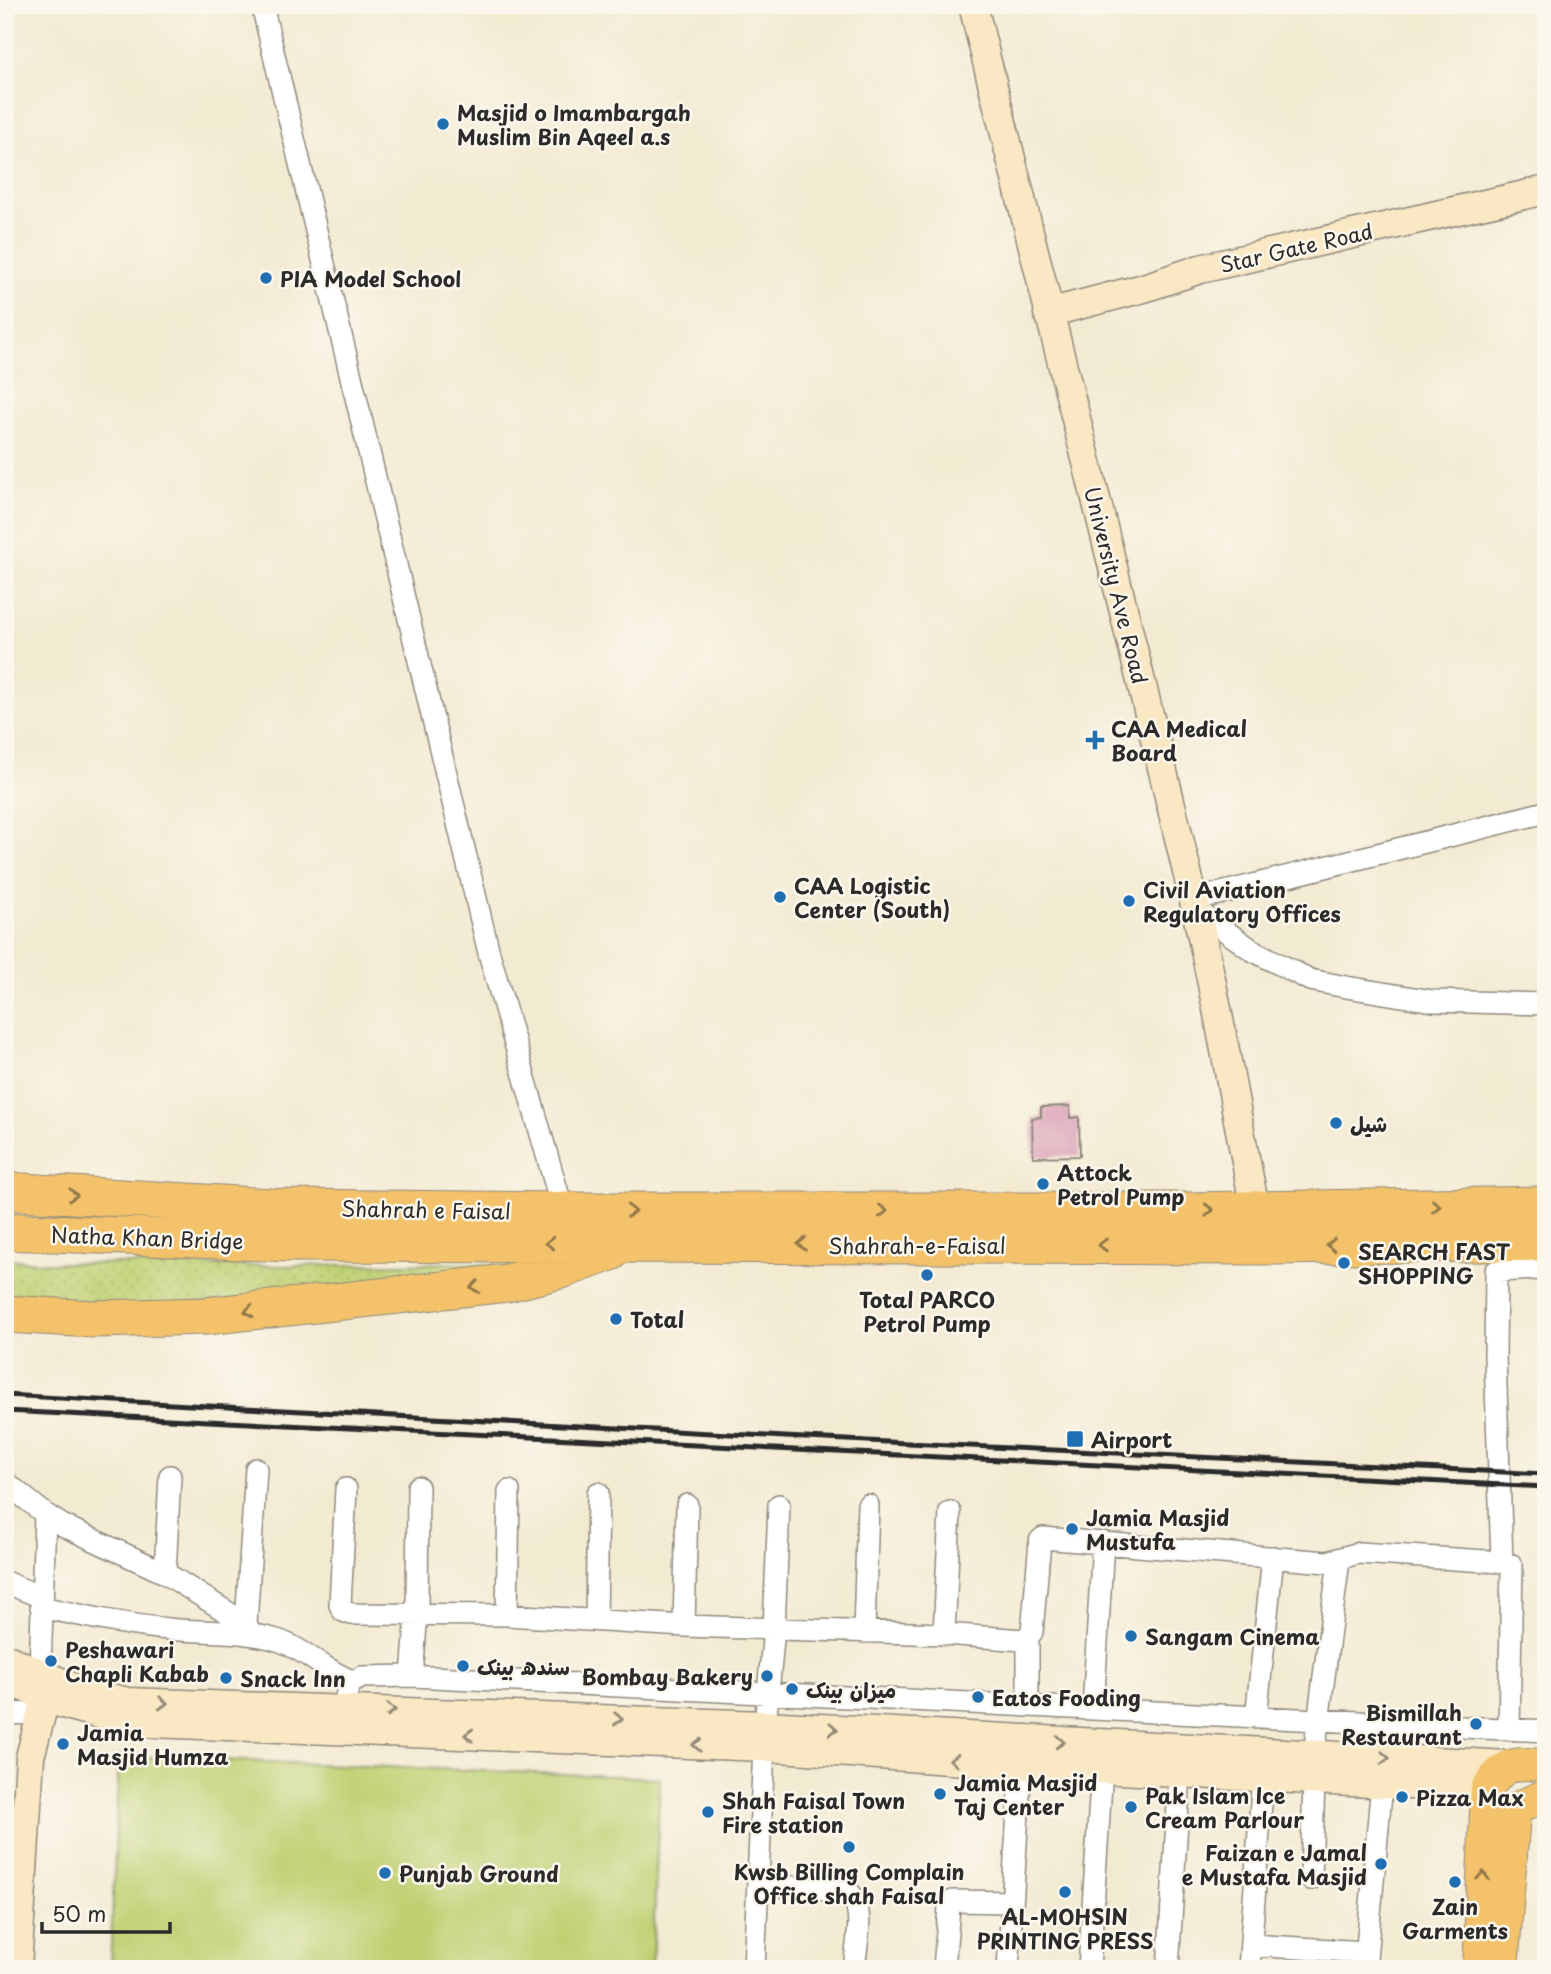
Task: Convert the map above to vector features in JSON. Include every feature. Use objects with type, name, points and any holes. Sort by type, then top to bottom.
[{"type":"highway","name":"Natha Khan Bridge","points":[[5,1191],[288,1226]]},
{"type":"highway","name":"Shahrah-e-Faisal","points":[[563,1211],[1182,1211],[1546,1205]]},
{"type":"highway","name":"Shahrah e Faisal","points":[[288,1226],[563,1211]]},
{"type":"highway","name":"Shahrah-e-Faisal","points":[[288,1226],[635,1244],[1272,1246],[1542,1242]]},
{"type":"highway","name":"Natha Khan Bridge","points":[[5,1231],[288,1226]]},
{"type":"highway","points":[[5,1314],[95,1319],[206,1316],[507,1283],[564,1269],[635,1244]]},
{"type":"main road","points":[[1479,1969],[1487,1789],[1497,1772],[1508,1765],[1546,1765]]},
{"type":"main road","points":[[1502,1969],[1514,1815],[1521,1806],[1546,1795]]},
{"type":"street","points":[[262,5],[489,953],[563,1211]]},
{"type":"street","name":"University Ave Road","points":[[973,5],[1048,313],[1109,546],[1194,905],[1255,1208]]},
{"type":"street","name":"Star Gate Road","points":[[1048,313],[1144,288],[1200,269],[1546,190]]},
{"type":"street","points":[[1194,905],[1546,812]]},
{"type":"street","points":[[1194,905],[1252,950],[1310,979],[1346,988],[1433,1000],[1546,1004]]},
{"type":"street","points":[[1502,1562],[1495,1356],[1496,1270],[1539,1269],[1542,1242]]},
{"type":"street","points":[[248,1629],[256,1469]]},
{"type":"street","points":[[165,1573],[170,1476]]},
{"type":"street","points":[[5,1482],[62,1525],[165,1573],[248,1629],[308,1655],[339,1676],[355,1681],[362,1677],[412,1676],[1546,1731]]},
{"type":"street","points":[[412,1676],[417,1614],[418,1487]]},
{"type":"street","points":[[346,1489],[340,1605],[342,1611],[351,1614],[507,1615],[684,1626],[944,1634],[1023,1640],[1032,1632],[1040,1541],[1046,1537],[1327,1562],[1359,1553],[1502,1562],[1513,1565],[1509,1730]]},
{"type":"street","points":[[507,1615],[509,1490]]},
{"type":"street","points":[[596,1620],[598,1493]]},
{"type":"street","points":[[684,1626],[687,1505]]},
{"type":"street","points":[[754,1969],[779,1505]]},
{"type":"street","points":[[864,1632],[868,1505]]},
{"type":"street","points":[[944,1634],[950,1512]]},
{"type":"street","points":[[29,1969],[39,1760],[51,1691],[41,1602],[45,1514]]},
{"type":"street","points":[[1093,1709],[1103,1542]]},
{"type":"street","points":[[1256,1718],[1273,1557]]},
{"type":"street","points":[[1311,1879],[1317,1721],[1339,1559]]},
{"type":"street","points":[[5,1582],[41,1602],[136,1626],[248,1629]]},
{"type":"street","points":[[1028,1636],[1028,1705]]},
{"type":"street","points":[[5,1658],[51,1691],[126,1722],[1151,1747],[1314,1767],[1382,1783],[1487,1789]]},
{"type":"street","points":[[5,1679],[51,1691],[128,1702],[342,1709],[765,1736],[1021,1765],[1263,1776],[1314,1767],[1508,1765]]},
{"type":"street","points":[[342,1709],[350,1680]]},
{"type":"street","points":[[5,1714],[51,1691]]},
{"type":"street","points":[[17,1969],[30,1756],[51,1691]]},
{"type":"street","points":[[1151,1747],[1152,1712]]},
{"type":"street","points":[[1007,1969],[1021,1765]]},
{"type":"street","points":[[1089,1969],[1102,1768]]},
{"type":"street","points":[[1168,1969],[1180,1772]]},
{"type":"street","points":[[1249,1969],[1263,1776]]},
{"type":"street","points":[[1251,1945],[1366,1960],[1382,1783]]},
{"type":"street","points":[[759,1884],[849,1892],[855,1898],[859,1910],[854,1969]]},
{"type":"street","points":[[944,1969],[949,1907],[953,1901],[1012,1902]]},
{"type":"green space","points":[[5,1259],[50,1263],[284,1266],[509,1262],[508,1276],[91,1313],[5,1308]]},
{"type":"green space","name":"Punjab Ground","points":[[119,1756],[660,1778],[652,1969],[110,1969]]},
{"type":"building","points":[[1070,1106],[1070,1118],[1079,1117],[1080,1156],[1033,1157],[1032,1118],[1041,1117],[1041,1107]]},
{"type":"railway","points":[[5,1395],[1546,1474]]},
{"type":"railway","points":[[5,1411],[1546,1487]]},
{"type":"place","name":"Masjid o Imambargah Muslim Bin Aqeel a.s","points":[[443,124]]},
{"type":"place","name":"PIA Model School","points":[[266,278]]},
{"type":"place","name":"CAA Medical Board","points":[[1095,740]]},
{"type":"place","name":"CAA Logistic Center (South)","points":[[780,897]]},
{"type":"place","name":"Civil Aviation Regulatory Offices","points":[[1129,901]]},
{"type":"place","name":"شیل","points":[[1336,1123]]},
{"type":"place","name":"Attock Petrol Pump","points":[[1043,1184]]},
{"type":"place","name":"SEARCH FAST SHOPPING","points":[[1344,1263]]},
{"type":"place","name":"Total PARCO Petrol Pump","points":[[927,1275]]},
{"type":"place","name":"Total","points":[[616,1319]]},
{"type":"place","name":"Airport","points":[[1075,1439]]},
{"type":"place","name":"Jamia Masjid Mustufa","points":[[1072,1529]]},
{"type":"place","name":"Sangam Cinema","points":[[1131,1636]]},
{"type":"place","name":"Peshawari Chapli Kabab","points":[[51,1661]]},
{"type":"place","name":"سندھ بینک","points":[[463,1666]]},
{"type":"place","name":"Bombay Bakery","points":[[767,1676]]},
{"type":"place","name":"Snack Inn","points":[[226,1678]]},
{"type":"place","name":"میزان بینک","points":[[792,1689]]},
{"type":"place","name":"Eatos Fooding","points":[[978,1697]]},
{"type":"place","name":"Bismillah Restaurant","points":[[1476,1724]]},
{"type":"place","name":"Jamia Masjid Humza","points":[[63,1744]]},
{"type":"place","name":"Jamia Masjid Taj Center","points":[[940,1794]]},
{"type":"place","name":"Pizza Max","points":[[1402,1797]]},
{"type":"place","name":"Pak Islam Ice Cream Parlour","points":[[1131,1807]]},
{"type":"place","name":"Shah Faisal Town Fire station","points":[[708,1812]]},
{"type":"place","name":"Kwsb Billing Complain Office shah Faisal","points":[[849,1847]]},
{"type":"place","name":"Faizan e Jamal e Mustafa Masjid","points":[[1381,1864]]},
{"type":"place","name":"Punjab Ground","points":[[385,1873]]},
{"type":"place","name":"Zain Garments","points":[[1455,1882]]},
{"type":"place","name":"AL-MOHSIN PRINTING PRESS","points":[[1065,1892]]}]
